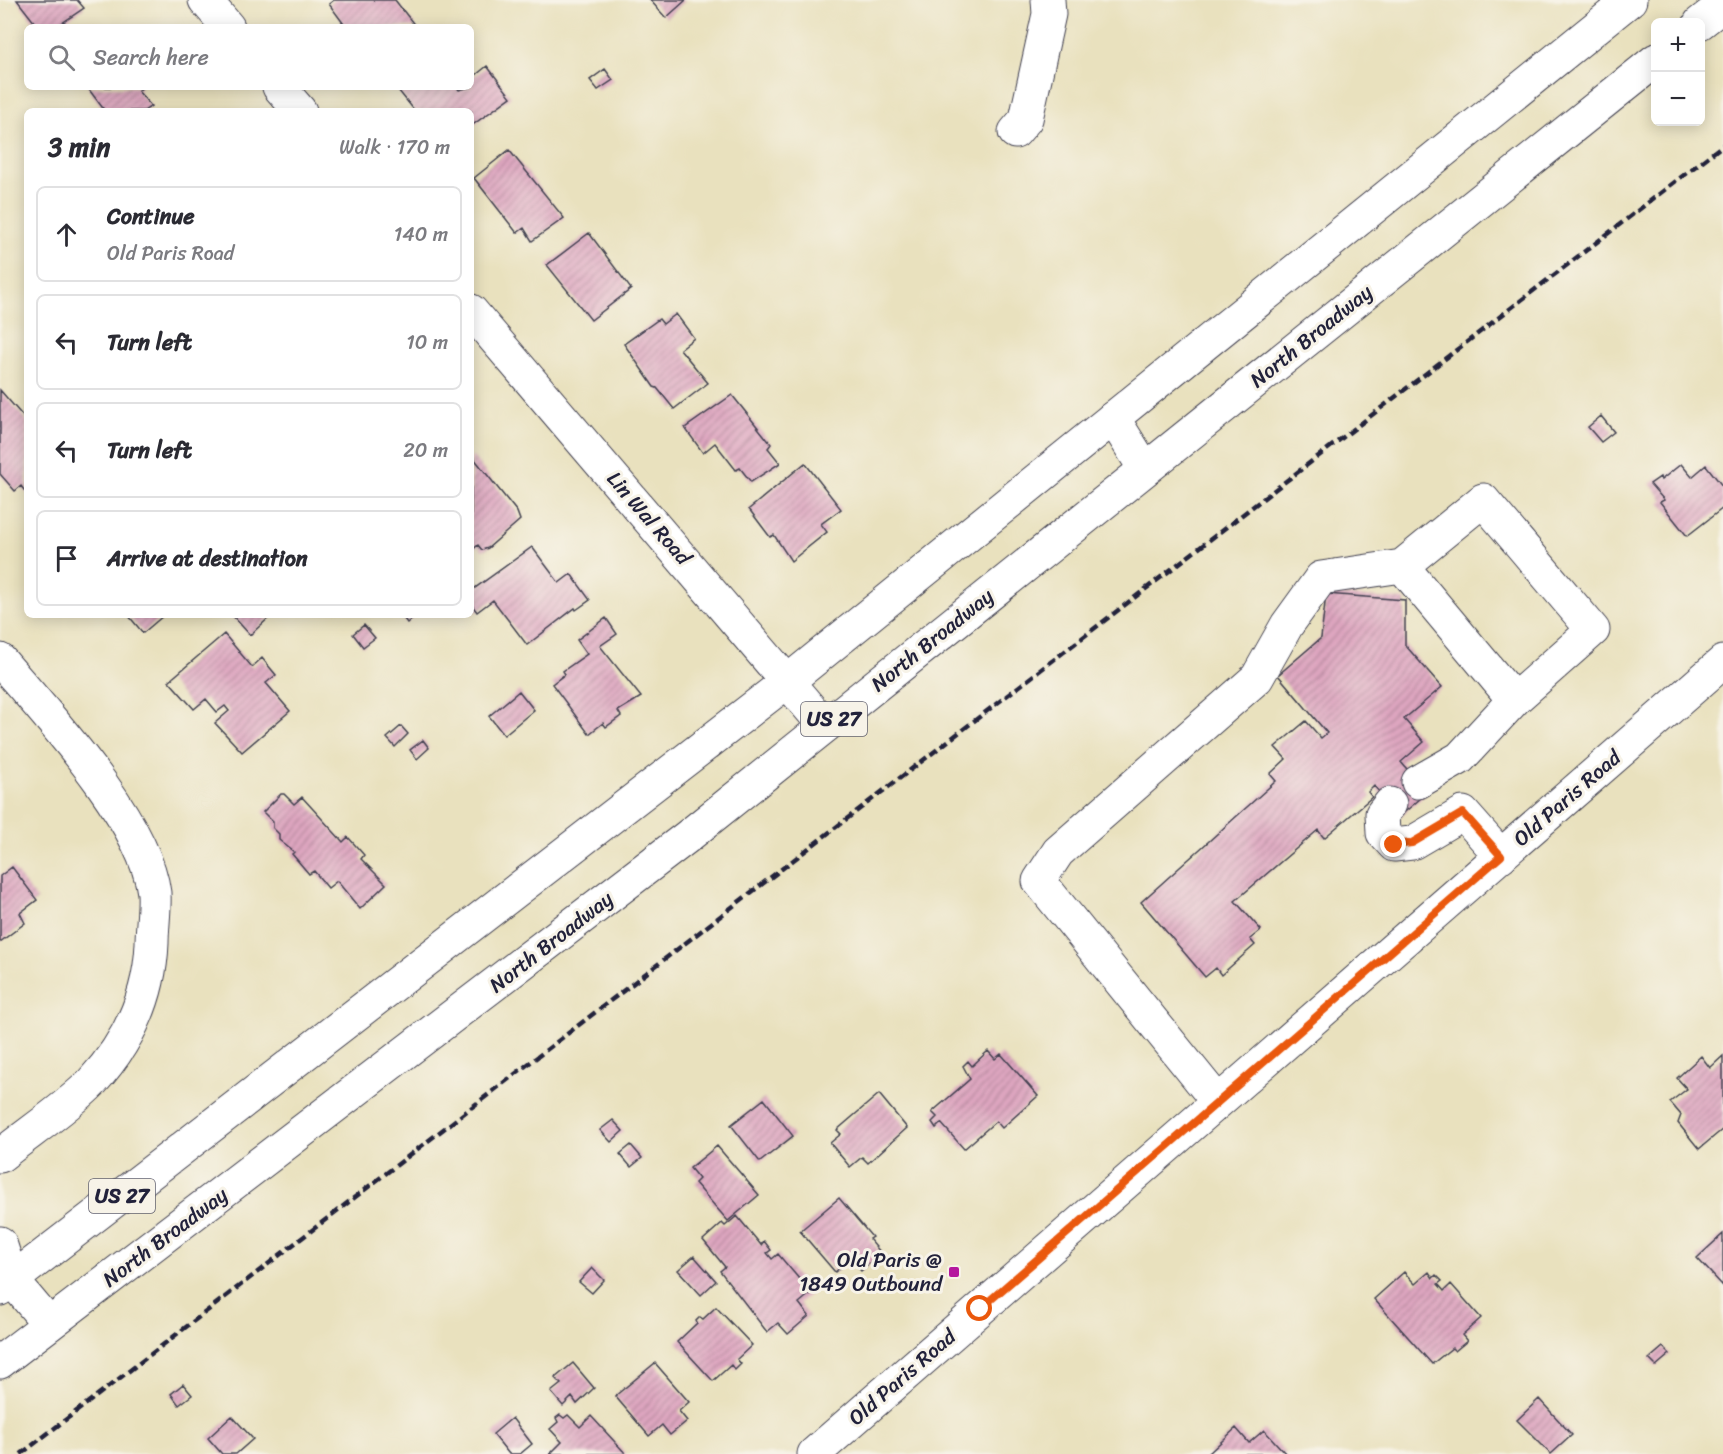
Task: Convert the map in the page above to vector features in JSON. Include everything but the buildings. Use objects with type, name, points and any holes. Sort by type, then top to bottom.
[{"type":"main road","points":[[204,0],[225,24]]},
{"type":"main road","points":[[1015,132],[1026,119],[1049,14],[1048,0]]},
{"type":"main road","name":"US 27","points":[[4,1280],[788,681],[1630,0]]},
{"type":"main road","points":[[1705,21],[1723,5]]},
{"type":"main road","name":"North Broadway","points":[[0,1362],[623,887],[1651,64]]},
{"type":"main road","points":[[282,90],[297,108]]},
{"type":"main road","name":"Lin Wal Road","points":[[474,315],[825,726]]},
{"type":"main road","points":[[1113,418],[1146,469]]},
{"type":"main road","points":[[1218,1102],[1039,881],[1058,852],[1257,678],[1287,625],[1321,578],[1402,566],[1483,500],[1593,630],[1514,699],[1460,758],[1424,778],[1463,813],[1501,856]]},
{"type":"main road","points":[[1402,566],[1514,699]]},
{"type":"main road","points":[[0,660],[47,715],[123,815],[136,839],[154,893],[151,971],[141,1005],[120,1045],[91,1083],[0,1156]]},
{"type":"main road","name":"Old Paris Road","points":[[814,1454],[1723,662]]},
{"type":"main road","points":[[1390,804],[1382,814],[1383,833],[1394,845],[1412,843],[1463,813]]},
{"type":"main road","points":[[0,1243],[4,1280],[49,1324]]},
{"type":"railway","points":[[21,1454],[1723,145]]},
{"type":"place","name":"Old Paris @ 1849 Outbound","points":[[954,1272]]},
{"type":"route","points":[[980,1309],[1501,856],[1463,813],[1412,843],[1394,845]]}]
